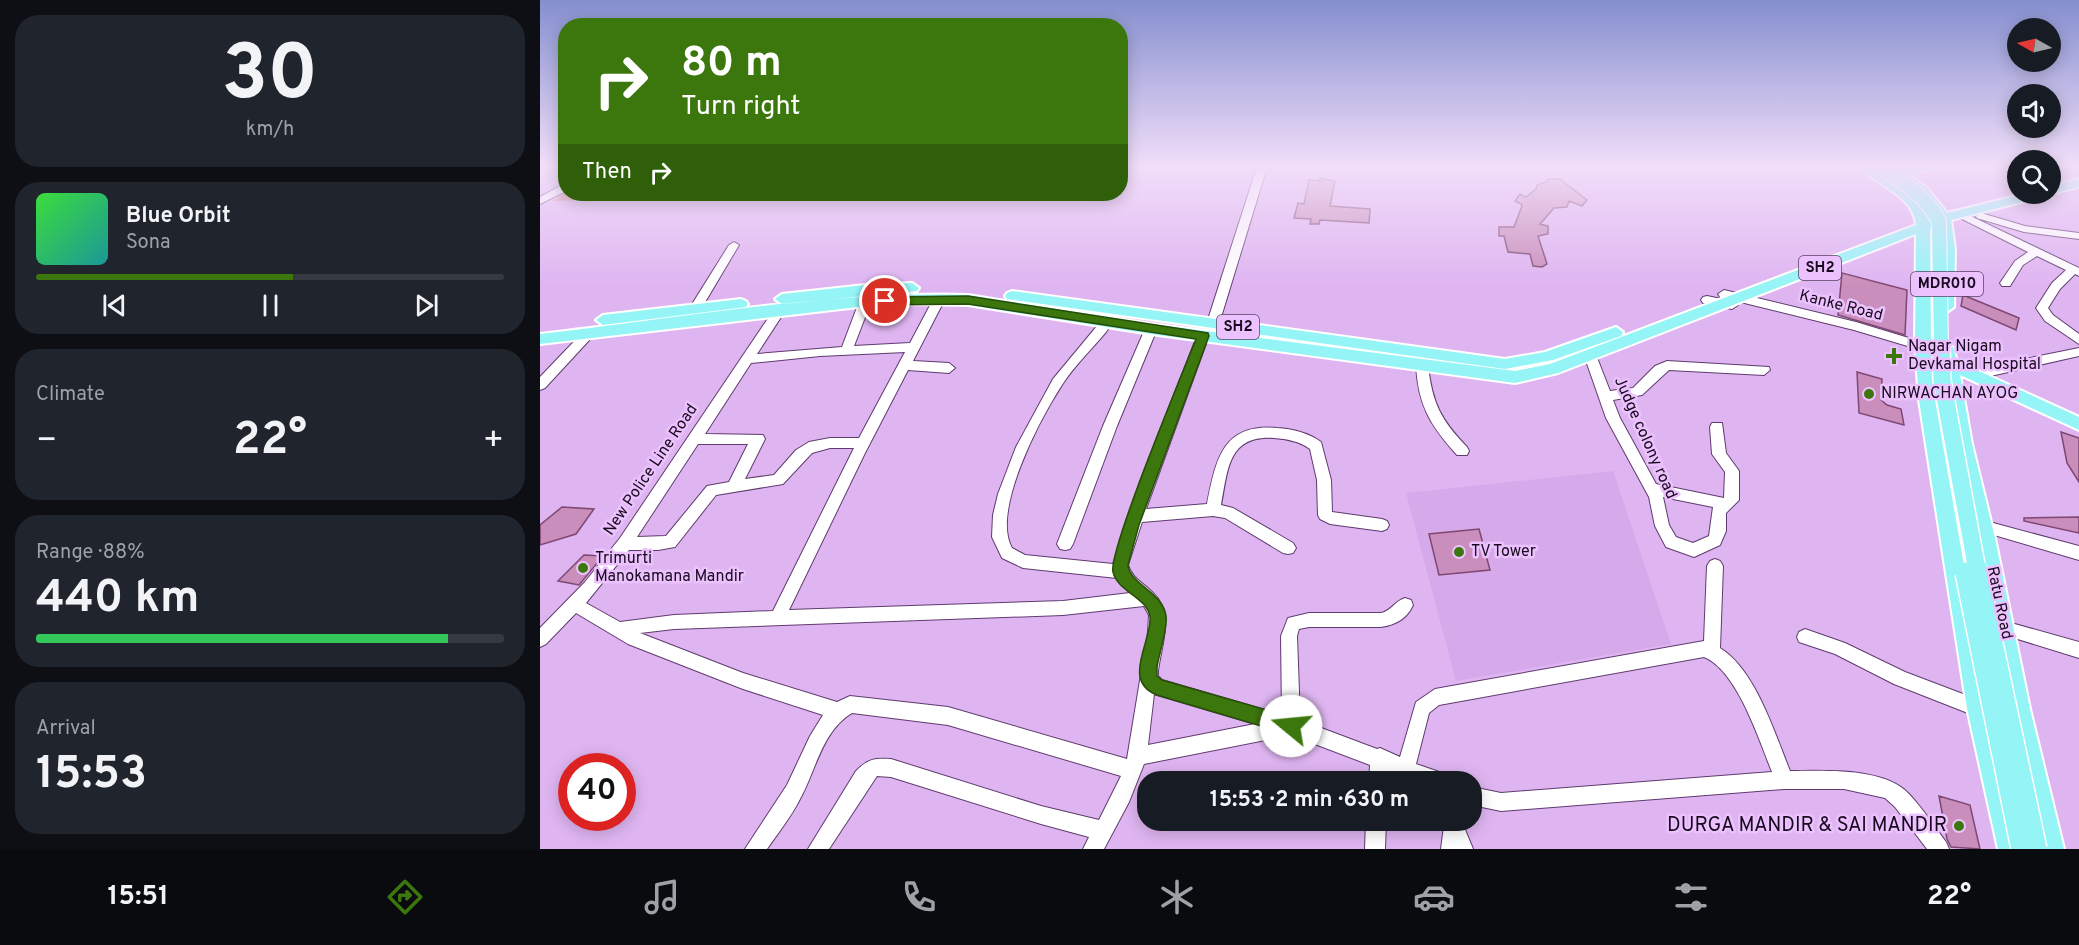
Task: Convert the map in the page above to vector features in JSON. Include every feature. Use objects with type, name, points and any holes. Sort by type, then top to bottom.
[{"type":"main road","points":[[1917,207],[1923,224],[1985,207]]},
{"type":"main road","points":[[1924,207],[1930,222],[1928,306],[1932,377],[1965,570],[2015,825],[2013,846]]},
{"type":"main road","points":[[1932,207],[1939,221],[1938,305],[1942,380],[1975,562],[2036,849]]},
{"type":"main road","points":[[1944,207],[1954,214]]},
{"type":"main road","name":"MDR010","points":[[1948,360],[1948,235],[1954,214]]},
{"type":"main road","name":"SH2","points":[[540,339],[865,302],[939,299],[968,300],[1151,329],[1208,332],[1475,361],[1518,363],[1551,354],[1707,300],[1741,298],[1923,224]]},
{"type":"main road","name":"SH2","points":[[540,329],[866,290],[942,289],[1006,295],[1208,332],[1515,377],[1553,369],[1725,299],[1923,224]]},
{"type":"main road","name":"MDR010","points":[[1923,224],[1923,350]]},
{"type":"main road","points":[[2013,846],[1978,708],[1927,400],[1923,350],[1986,372],[2079,415]]},
{"type":"main road","points":[[1948,360],[2079,424]]},
{"type":"main road","name":"Ratu Road","points":[[1948,360],[2019,709],[2052,849]]},
{"type":"street","points":[[1093,849],[1134,763],[1140,738],[1142,707],[1149,679],[1148,667],[1158,616],[1149,598],[1128,582],[1121,572],[1120,565],[1135,516],[1208,332],[1249,207]]},
{"type":"street","points":[[1954,214],[2079,236]]},
{"type":"street","points":[[1954,214],[2077,270],[2055,286],[2042,311],[2079,340]]},
{"type":"street","points":[[695,309],[734,244]]},
{"type":"street","points":[[2006,283],[2019,262],[2037,251]]},
{"type":"street","name":"Kanke Road","points":[[1741,298],[1856,326],[1923,350]]},
{"type":"street","points":[[777,619],[863,443],[939,299]]},
{"type":"street","name":"Kanke Road","points":[[1725,299],[1923,350]]},
{"type":"street","points":[[846,351],[865,302]]},
{"type":"street","name":"New Police Line Road","points":[[540,639],[574,604],[625,543],[779,311]]},
{"type":"street","points":[[1106,322],[1095,338],[1068,366],[1037,417],[1003,502],[999,532],[1006,553],[1023,561],[1121,572]]},
{"type":"street","points":[[1065,543],[1110,426],[1151,329]]},
{"type":"street","points":[[540,385],[589,333]]},
{"type":"street","points":[[749,359],[913,347]]},
{"type":"street","points":[[1986,372],[2079,352]]},
{"type":"street","name":"Judge colony road","points":[[1590,355],[1620,433],[1652,489],[1666,536],[1671,542],[1688,550],[1700,548],[1718,536],[1719,510],[1732,500],[1732,471],[1719,454],[1717,428]]},
{"type":"street","points":[[903,365],[950,368]]},
{"type":"street","points":[[1422,365],[1423,382],[1434,420],[1462,451]]},
{"type":"street","points":[[1605,396],[1637,392],[1659,369],[1667,365],[1764,370]]},
{"type":"street","points":[[1213,510],[1221,474],[1230,449],[1237,440],[1250,432],[1269,432],[1303,438],[1316,446],[1324,480],[1325,515],[1330,518],[1382,525]]},
{"type":"street","points":[[693,439],[758,439],[734,486]]},
{"type":"street","points":[[625,543],[670,542],[712,490],[778,480],[803,452],[812,448],[835,443],[863,443]]},
{"type":"street","points":[[1652,489],[1726,504]]},
{"type":"street","points":[[1135,516],[1213,510],[1234,514],[1288,548]]},
{"type":"street","points":[[1982,526],[2079,554]]},
{"type":"street","points":[[1715,566],[1712,649],[1742,684],[1758,715],[1784,780]]},
{"type":"street","points":[[619,630],[650,624],[1063,608],[1149,598]]},
{"type":"street","points":[[574,604],[634,639],[743,681],[839,711]]},
{"type":"street","points":[[1291,726],[1289,636],[1291,626],[1296,622],[1392,618],[1405,605]]},
{"type":"street","points":[[2004,628],[2079,650]]},
{"type":"street","points":[[1805,637],[1839,648],[1900,678],[1978,708]]},
{"type":"street","points":[[1406,767],[1422,708],[1435,697],[1636,662],[1691,650],[1712,649]]},
{"type":"street","points":[[1149,679],[1157,687],[1291,726],[1415,771]]},
{"type":"street","points":[[755,849],[794,792],[824,730],[839,711],[850,704],[948,716],[1134,763],[1291,726]]},
{"type":"street","points":[[1379,771],[1380,757]]},
{"type":"street","points":[[818,849],[863,778],[873,767],[891,768],[1041,815],[1103,831]]},
{"type":"street","points":[[1482,798],[1501,802],[1784,780],[1844,780],[1888,790],[1902,800],[1939,849]]},
{"type":"street","points":[[1375,849],[1376,831]]},
{"type":"street","points":[[1451,849],[1452,831]]},
{"type":"street","points":[[1455,831],[1463,849]]},
{"type":"street","points":[[2013,846],[2040,849]]},
{"type":"shaded area","points":[[1613,471],[1671,644],[1456,681],[1406,493]]},
{"type":"building","points":[[1297,207],[1370,209],[1369,223],[1320,220],[1319,224],[1310,224],[1311,219],[1294,218]]},
{"type":"building","points":[[1522,207],[1567,207],[1554,208],[1540,224],[1548,226],[1548,234],[1538,236],[1547,264],[1542,267],[1533,266],[1530,254],[1508,252],[1504,236],[1499,236],[1499,227],[1514,227]]},
{"type":"building","points":[[1842,273],[1907,290],[1905,335],[1838,315]]},
{"type":"building","points":[[1963,295],[2019,318],[2016,330],[1961,306]]},
{"type":"building","name":"NIRWACHAN AYOG","points":[[1857,372],[1882,379],[1881,400],[1887,405],[1901,409],[1904,425],[1859,413]]},
{"type":"building","points":[[2061,432],[2079,438],[2079,482],[2067,463]]},
{"type":"building","points":[[562,507],[594,509],[576,534],[540,545],[540,525]]},
{"type":"building","points":[[2079,517],[2079,533],[2024,521],[2024,518]]},
{"type":"building","name":"TV Tower","points":[[1479,529],[1490,570],[1439,575],[1429,534]]},
{"type":"building","name":"Trimurti Manokamana Mandir","points":[[584,555],[603,556],[579,585],[558,581]]},
{"type":"building","name":"DURGA MANDIR & SAI MANDIR","points":[[1939,796],[1970,805],[1980,849],[1951,847],[1947,839]]},
{"type":"place","name":"Nagar Nigam Devkamal Hospital","points":[[1894,356]]},
{"type":"place","name":"NIRWACHAN AYOG","points":[[1869,394]]},
{"type":"place","name":"TV Tower","points":[[1459,552]]},
{"type":"place","name":"Trimurti Manokamana Mandir","points":[[583,568]]},
{"type":"place","name":"DURGA MANDIR & SAI MANDIR","points":[[1959,826]]},
{"type":"route","points":[[885,301],[968,300],[1203,336],[1132,525],[1120,565],[1121,572],[1128,582],[1149,598],[1158,616],[1148,667],[1149,679],[1157,687],[1291,726]]}]
